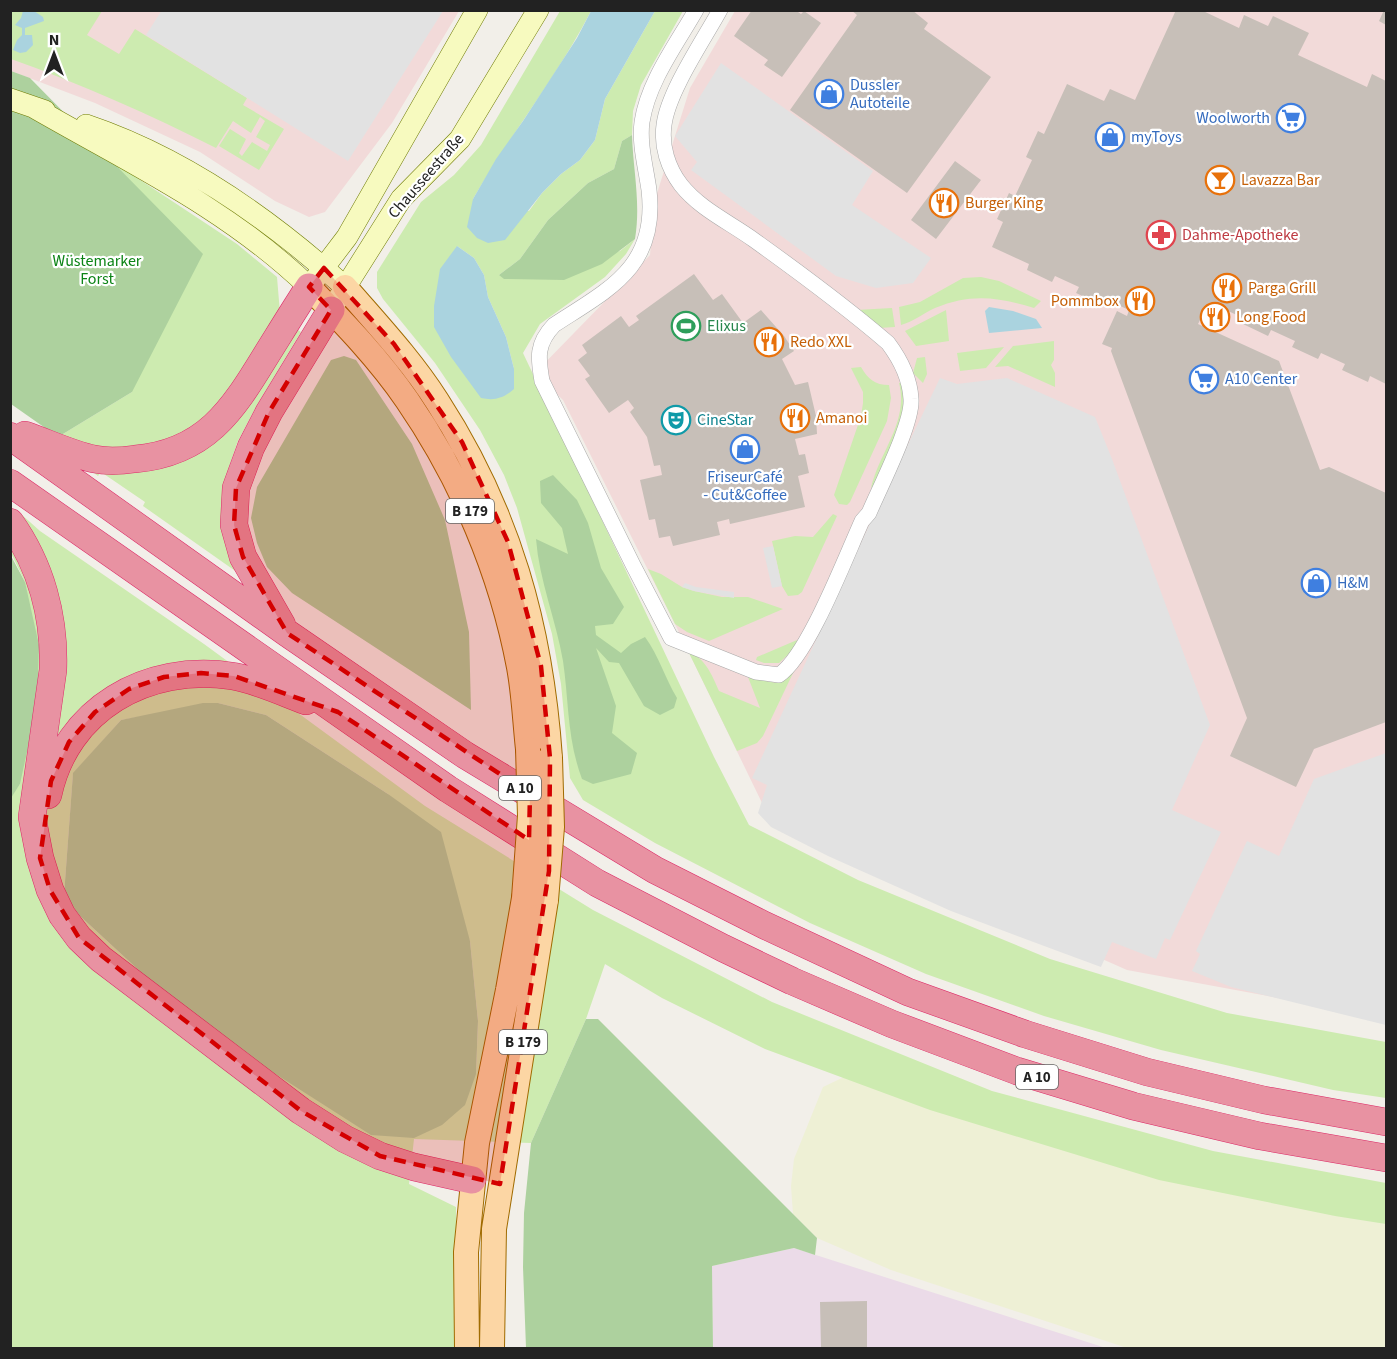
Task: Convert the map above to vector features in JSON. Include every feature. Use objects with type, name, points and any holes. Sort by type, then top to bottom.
[{"type":"highway","points":[[10,430],[95,459],[144,459],[173,452],[200,438],[224,418],[246,388],[316,277]]},
{"type":"highway","points":[[287,633],[243,557],[234,525],[236,488],[251,447],[269,412],[331,310]]},
{"type":"highway","name":"A 10","points":[[10,436],[287,633],[465,755],[655,870],[764,925],[908,992],[1025,1034],[1147,1072],[1264,1100],[1386,1122]]},
{"type":"highway","name":"A 10","points":[[10,483],[448,789],[597,883],[751,961],[891,1024],[1017,1071],[1133,1106],[1260,1136],[1386,1158]]},
{"type":"highway","points":[[10,522],[30,555],[43,587],[50,615],[54,650],[53,670],[32,817],[40,858],[50,890],[62,915],[80,938],[127,980],[301,1112],[345,1139],[380,1156],[472,1180]]},
{"type":"highway","points":[[40,858],[43,816],[51,781],[69,742],[95,712],[129,689],[164,677],[201,673],[234,676],[338,712]]},
{"type":"main road","name":"B 179","points":[[316,277],[331,310],[369,351],[406,399],[438,448],[463,495],[491,561],[512,634],[519,669],[528,749],[535,899],[492,1253],[492,1348]]},
{"type":"main road","name":"B 179","points":[[345,287],[394,344],[436,399],[473,462],[496,510],[531,617],[544,688],[550,758],[552,827],[535,899],[508,990],[477,1143],[466,1252],[467,1348]]},
{"type":"main road","points":[[472,1180],[500,1184]]},
{"type":"street","name":"Chausseestraße","points":[[316,277],[347,237],[477,10]]},
{"type":"street","name":"Chausseestraße","points":[[331,310],[401,199],[460,139],[538,10]]},
{"type":"street","points":[[696,10],[655,82],[645,106],[641,135],[651,212],[647,237],[638,256],[614,285],[545,334],[540,343],[540,367],[542,381],[671,638],[756,672],[779,675],[786,670],[803,648],[862,521],[869,513],[904,430],[911,400],[908,381],[895,352],[888,343],[813,283],[746,234],[708,210],[690,195],[672,171],[663,138],[667,109],[720,10]]},
{"type":"street","points":[[10,99],[33,107],[157,175],[217,212],[280,259],[316,277],[345,287]]},
{"type":"highlighted area","points":[[324,268],[394,344],[462,442],[508,542],[541,666],[550,758],[549,871],[500,1184],[380,1156],[301,1111],[79,938],[50,890],[40,858],[51,781],[69,742],[95,712],[129,689],[164,677],[201,673],[234,676],[338,712],[529,840],[530,794],[287,633],[243,557],[234,525],[236,488],[269,412],[331,310],[309,287]]},
{"type":"shaded area","points":[[162,10],[443,11],[348,161],[146,35]]},
{"type":"shaded area","points":[[11,11],[459,11],[392,123],[325,212],[309,217],[275,201],[200,152],[95,103],[11,71]]},
{"type":"shaded area","points":[[735,11],[1386,11],[1386,1018],[1127,970],[766,811],[563,400],[535,373],[650,255],[654,203],[690,88]]},
{"type":"shaded area","points":[[721,63],[873,171],[852,205],[931,258],[913,283],[876,288],[836,276],[691,170],[697,162],[675,136]]},
{"type":"shaded area","points":[[940,378],[957,384],[1007,378],[1095,417],[1112,459],[1210,725],[1172,810],[1221,832],[1170,940],[1165,938],[1156,959],[1112,942],[1101,967],[951,911],[828,856],[771,827],[758,813],[767,785],[752,778]]},
{"type":"shaded area","points":[[773,546],[782,586],[772,588],[763,548]]},
{"type":"shaded area","points":[[685,583],[696,587],[734,592],[734,598],[694,591],[682,587]]},
{"type":"shaded area","points":[[1386,753],[1386,1025],[1231,987],[1192,971],[1200,954],[1196,951],[1247,841],[1279,856],[1314,779]]},
{"type":"shaded area","points":[[794,1248],[1106,1348],[713,1348],[712,1266]]},
{"type":"green space","points":[[10,11],[102,11],[87,35],[119,54],[135,29],[247,98],[243,105],[284,129],[259,170],[219,146],[230,129],[246,139],[239,153],[242,156],[252,142],[267,151],[270,145],[256,137],[265,121],[260,117],[251,133],[233,121],[216,148],[115,100],[11,59]]},
{"type":"green space","points":[[560,11],[591,11],[563,59],[473,199],[529,211],[542,193],[561,174],[580,160],[595,140],[605,99],[655,11],[683,11],[641,85],[633,111],[632,135],[622,141],[614,169],[588,183],[548,220],[520,259],[499,275],[620,251],[635,239],[626,254],[605,277],[540,324],[523,353],[714,757],[749,825],[858,880],[1050,959],[1227,1013],[1386,1042],[1386,1098],[1333,1090],[1161,1050],[1044,1016],[926,974],[810,923],[655,843],[583,800],[570,778],[561,684],[552,634],[517,508],[504,475],[480,430],[435,363],[383,299],[377,288],[377,272],[421,202],[454,175],[481,145]],"holes":[[[457,246],[474,258],[484,275],[488,297],[506,337],[514,369]]]},
{"type":"green space","name":"Wüstemarker Forst","points":[[11,71],[30,78],[203,254],[132,392],[58,437],[11,404]]},
{"type":"green space","points":[[632,135],[637,200],[635,239],[602,264],[564,280],[504,279],[499,275],[520,259],[548,220],[588,183],[614,169],[622,141]]},
{"type":"green space","points":[[110,160],[237,244],[277,277],[280,313],[219,409],[177,441],[106,452],[58,437],[132,392]]},
{"type":"green space","points":[[981,277],[999,281],[1041,301],[1034,308],[996,299],[961,300],[935,308],[901,325],[899,307],[920,302],[963,278]]},
{"type":"green space","points":[[892,308],[895,327],[879,328],[856,310]]},
{"type":"green space","points":[[946,310],[949,341],[916,346],[905,331]]},
{"type":"green space","points":[[292,326],[301,332],[238,441],[225,487],[241,575],[143,506],[145,502],[101,472],[98,476],[90,470],[160,463]]},
{"type":"green space","points":[[1054,341],[1054,360],[1051,365],[1055,373],[1055,387],[1008,366],[995,367],[1013,346]]},
{"type":"green space","points":[[1004,347],[986,368],[960,371],[957,353]]},
{"type":"green space","points":[[344,356],[356,360],[412,444],[445,520],[469,632],[471,710],[292,593],[267,567],[257,543],[251,518],[257,487],[331,360]]},
{"type":"green space","points":[[925,357],[927,374],[923,383],[913,373],[917,358]]},
{"type":"green space","points":[[861,367],[872,380],[889,385],[891,398],[887,421],[850,502],[847,505],[839,504],[834,495],[861,416],[863,403],[863,392],[851,368]]},
{"type":"green space","points":[[902,382],[906,419],[871,488],[897,424],[901,397],[899,383]]},
{"type":"green space","points":[[553,475],[577,500],[588,523],[601,568],[624,607],[613,624],[595,626],[596,635],[621,653],[631,644],[645,637],[677,698],[674,708],[660,715],[644,706],[619,663],[609,662],[596,648],[616,706],[612,733],[637,753],[631,774],[593,784],[582,779],[577,764],[569,720],[563,661],[544,585],[536,539],[568,554],[562,528],[541,503],[540,481]]},
{"type":"green space","points":[[21,514],[40,531],[204,644],[425,806],[593,910],[772,1002],[992,1091],[1213,1151],[1386,1183],[1386,1224],[1335,1216],[1159,1180],[930,1110],[765,1049],[662,998],[605,964],[586,1019],[531,1143],[414,1139],[409,1184],[456,1207],[457,1348],[11,1348],[10,798],[20,784],[25,582],[11,553],[11,516]],"holes":[[[218,703],[266,715],[388,794],[470,941],[478,1021],[476,1074],[144,975],[80,916],[64,895],[73,774],[121,720]]]},
{"type":"green space","points":[[833,514],[837,516],[802,592],[788,596],[782,586],[772,541],[795,536],[813,537]]},
{"type":"green space","points":[[10,554],[25,582],[39,645],[37,706],[20,784],[11,798]]},
{"type":"green space","points":[[648,569],[694,591],[722,597],[748,597],[783,609],[709,641],[675,624]]},
{"type":"green space","points":[[797,640],[796,647],[779,663],[764,663],[756,660],[757,657]]},
{"type":"green space","points":[[688,651],[704,663],[719,691],[760,708],[748,677],[776,682],[794,671],[763,736],[757,743],[737,751]]},
{"type":"green space","points":[[203,703],[218,703],[266,715],[388,794],[441,832],[470,941],[478,1021],[476,1074],[465,1105],[442,1125],[414,1138],[371,1135],[252,1059],[144,975],[80,916],[64,895],[73,773],[121,720]]},
{"type":"green space","points":[[586,1019],[598,1019],[817,1238],[815,1255],[794,1248],[712,1266],[713,1348],[526,1348],[524,1213],[531,1143]]},
{"type":"green space","points":[[844,1077],[1052,1140],[1386,1215],[1386,1348],[1127,1348],[891,1270],[817,1238],[793,1214],[791,1186],[794,1159],[823,1087]]},
{"type":"water","points":[[23,11],[34,11],[43,17],[44,21],[25,28],[25,35],[32,35],[33,45],[26,52],[20,53],[13,50],[22,35],[22,28],[15,25]]},
{"type":"water","points":[[591,11],[655,11],[605,99],[595,140],[580,160],[561,174],[542,193],[505,240],[488,243],[477,238],[467,227],[473,199],[496,159],[577,38]]},
{"type":"water","points":[[457,246],[474,258],[484,275],[488,297],[506,337],[514,369],[514,389],[499,398],[481,398],[451,357],[434,327],[434,306],[440,269]]},
{"type":"water","points":[[989,307],[1013,311],[1036,319],[1042,328],[989,333],[985,311]]},
{"type":"building","points":[[752,10],[795,10],[801,14],[804,11],[821,23],[782,77],[764,65],[768,60],[734,36]]},
{"type":"building","points":[[851,10],[912,10],[928,23],[924,29],[991,77],[907,193],[790,110],[857,15]]},
{"type":"building","name":"A10 Center","points":[[1176,10],[1201,10],[1239,28],[1244,15],[1268,26],[1273,16],[1309,33],[1298,55],[1367,87],[1372,74],[1386,81],[1386,384],[1370,376],[1368,382],[1342,370],[1345,364],[1321,353],[1318,359],[1292,347],[1295,341],[1271,330],[1268,336],[1243,324],[1245,319],[1222,308],[1216,320],[1203,314],[1198,324],[1279,361],[1320,470],[1329,467],[1386,493],[1386,722],[1314,749],[1296,787],[1230,756],[1247,718],[1111,351],[1112,348],[1102,344],[1117,311],[1127,316],[1129,310],[1105,299],[1102,305],[1076,293],[1079,287],[1055,276],[1052,282],[1027,270],[1029,264],[992,247],[1003,222],[997,219],[1009,193],[1015,196],[1032,160],[1026,157],[1038,131],[1044,134],[1067,84],[1104,101],[1110,89],[1135,100]]},
{"type":"building","points":[[1386,10],[1386,25],[1379,21]]},
{"type":"building","points":[[955,161],[981,180],[936,239],[911,220]]},
{"type":"building","points":[[694,274],[713,300],[722,294],[743,323],[761,310],[784,336],[794,351],[782,359],[795,385],[808,382],[816,416],[817,434],[795,439],[799,455],[805,454],[809,473],[798,476],[805,507],[730,524],[729,519],[717,522],[720,535],[673,546],[670,536],[659,538],[655,519],[649,520],[640,480],[662,475],[660,465],[654,466],[647,437],[630,412],[634,408],[628,400],[609,413],[585,379],[590,376],[578,360],[587,353],[582,345],[621,316],[629,327],[639,320],[636,316]]},
{"type":"building","points":[[867,1301],[867,1348],[821,1348],[820,1302]]},
{"type":"place","name":"Dussler Autoteile","points":[[829,94]]},
{"type":"place","name":"Woolworth","points":[[1291,118]]},
{"type":"place","name":"myToys","points":[[1110,137]]},
{"type":"place","name":"Lavazza Bar","points":[[1220,180]]},
{"type":"place","name":"Burger King","points":[[944,203]]},
{"type":"place","name":"Dahme-Apotheke","points":[[1161,235]]},
{"type":"place","name":"Parga Grill","points":[[1227,288]]},
{"type":"place","name":"Pommbox","points":[[1140,301]]},
{"type":"place","name":"Long Food","points":[[1215,317]]},
{"type":"place","name":"Elixus","points":[[686,326]]},
{"type":"place","name":"Redo XXL","points":[[769,342]]},
{"type":"place","name":"A10 Center","points":[[1204,379]]},
{"type":"place","name":"Amanoi","points":[[795,418]]},
{"type":"place","name":"CineStar","points":[[676,420]]},
{"type":"place","name":"FriseurCafé - Cut&Coffee","points":[[745,449]]},
{"type":"place","name":"H&M","points":[[1316,583]]}]
